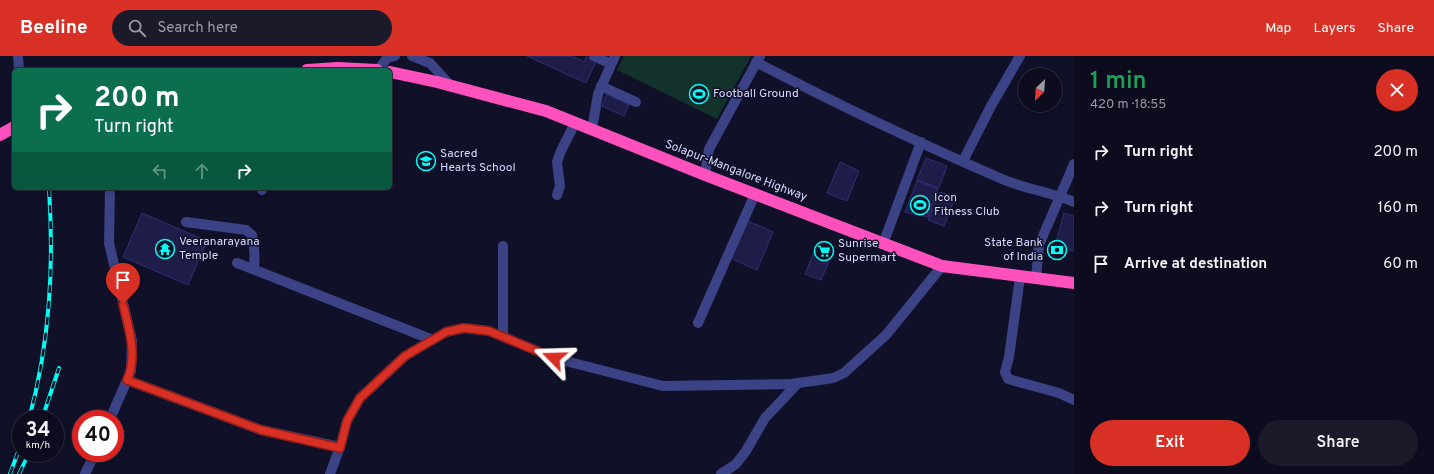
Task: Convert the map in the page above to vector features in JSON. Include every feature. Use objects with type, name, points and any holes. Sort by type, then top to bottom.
[{"type":"highway","name":"Solapur-Mangalore Highway","points":[[392,72],[450,85],[546,111],[705,175],[942,266],[1074,283]]},
{"type":"highway","points":[[0,135],[12,128]]},
{"type":"street","points":[[18,56],[19,68]]},
{"type":"street","points":[[380,68],[387,58],[395,56]]},
{"type":"street","points":[[412,56],[430,63],[450,85]]},
{"type":"street","points":[[592,129],[598,94],[613,60],[594,56]]},
{"type":"street","points":[[962,161],[991,106],[1020,56]]},
{"type":"street","points":[[705,175],[709,150],[758,59],[827,99],[962,161],[1004,180],[1059,196],[1074,202]]},
{"type":"street","points":[[601,86],[636,102]]},
{"type":"street","points":[[557,195],[560,186],[557,162],[575,123]]},
{"type":"street","points":[[883,244],[921,142]]},
{"type":"street","points":[[1036,278],[1039,245],[1074,164]]},
{"type":"street","points":[[110,190],[109,242],[132,341],[131,371],[114,410]]},
{"type":"street","points":[[698,323],[755,194]]},
{"type":"street","points":[[186,222],[246,230],[252,235],[255,246],[254,270]]},
{"type":"street","points":[[503,246],[503,337]]},
{"type":"street","points":[[237,263],[433,340]]},
{"type":"street","points":[[330,474],[340,448],[347,421],[360,398],[405,356],[446,332],[464,328],[489,331],[554,358],[663,386],[726,386],[798,383],[833,378],[844,373],[886,335],[942,266]]},
{"type":"street","points":[[1020,276],[1009,357],[1005,372],[1008,379],[1059,393],[1074,400]]},
{"type":"street","points":[[127,380],[261,430],[340,448]]},
{"type":"street","points":[[721,474],[736,464],[746,451],[765,418],[798,383]]},
{"type":"street","points":[[85,474],[90,462]]},
{"type":"green space","name":"Football Ground","points":[[624,56],[751,56],[717,119],[617,70]]},
{"type":"building","points":[[527,56],[572,56],[584,62],[586,57],[596,61],[586,83]]},
{"type":"building","points":[[607,94],[629,105],[624,116],[602,106]]},
{"type":"building","points":[[926,158],[947,166],[939,188],[917,180]]},
{"type":"building","points":[[840,162],[859,171],[847,201],[827,193]]},
{"type":"building","points":[[917,181],[938,189],[928,217],[905,212]]},
{"type":"building","points":[[940,192],[955,197],[944,226],[928,220]]},
{"type":"building","name":"Veeranarayana Temple","points":[[142,213],[207,241],[188,285],[123,257]]},
{"type":"building","points":[[1064,213],[1074,216],[1074,251],[1055,246]]},
{"type":"building","points":[[746,220],[773,232],[757,270],[730,258]]},
{"type":"building","points":[[817,245],[833,252],[821,280],[805,274]]},
{"type":"railway","points":[[31,410],[42,362],[49,304],[51,247],[49,190]]},
{"type":"railway","points":[[45,410],[59,368]]},
{"type":"railway","points":[[10,474],[14,462]]},
{"type":"railway","points":[[19,474],[25,462]]},
{"type":"place","name":"Football Ground","points":[[699,94]]},
{"type":"place","name":"Sacred Hearts School","points":[[426,161]]},
{"type":"place","name":"Icon Fitness Club","points":[[920,205]]},
{"type":"place","name":"Veeranarayana Temple","points":[[165,249]]},
{"type":"place","name":"State Bank of India","points":[[1057,250]]},
{"type":"place","name":"Sunrise Supermart","points":[[824,251]]},
{"type":"route","points":[[123,304],[132,341],[131,371],[127,380],[261,430],[340,448],[347,421],[360,398],[405,356],[446,332],[464,328],[489,331],[554,358]]}]
